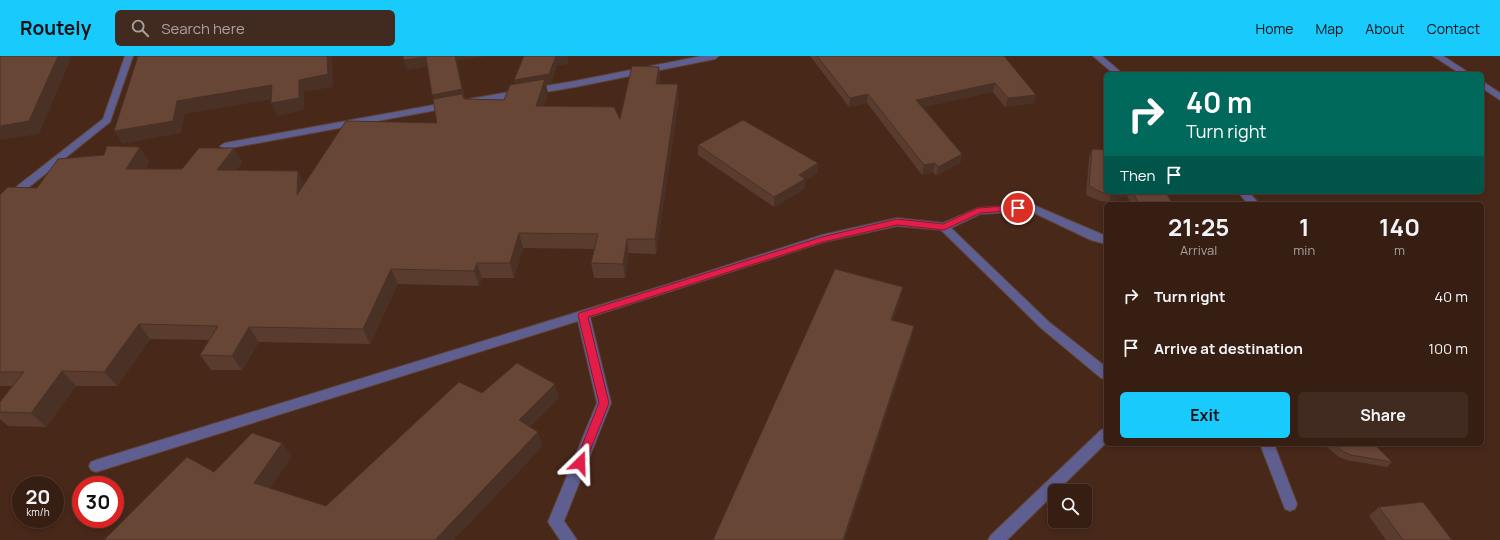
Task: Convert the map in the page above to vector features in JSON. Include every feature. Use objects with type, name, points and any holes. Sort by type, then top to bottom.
[{"type":"street","points":[[20,189],[107,120],[129,56]]},
{"type":"street","points":[[225,146],[575,84],[714,56]]},
{"type":"street","points":[[1097,56],[1117,72]]},
{"type":"street","points":[[1437,56],[1464,72]]},
{"type":"street","points":[[1484,85],[1500,97]]},
{"type":"street","points":[[1245,194],[1252,202]]},
{"type":"street","points":[[96,466],[822,239],[897,222],[944,227],[978,211],[1031,207],[1095,237],[1104,239]]},
{"type":"street","points":[[944,227],[1044,325],[1104,372]]},
{"type":"street","points":[[569,540],[556,522],[604,403],[582,315]]},
{"type":"street","points":[[996,540],[1104,436]]},
{"type":"street","points":[[1268,446],[1290,504]]},
{"type":"building","points":[[0,56],[58,56],[29,121],[0,126]]},
{"type":"building","points":[[138,56],[327,56],[328,74],[299,80],[299,98],[271,103],[272,85],[177,101],[173,121],[114,131]]},
{"type":"building","points":[[403,56],[455,56],[462,89],[432,95],[426,57],[404,60]]},
{"type":"building","points":[[524,56],[556,56],[549,74],[514,80]]},
{"type":"building","points":[[817,56],[1004,56],[1036,95],[1008,98],[995,83],[916,100],[962,154],[938,167],[935,163],[924,165],[868,94],[850,98]]},
{"type":"building","points":[[632,66],[659,67],[656,84],[678,84],[655,239],[627,239],[623,264],[591,263],[598,234],[519,233],[510,263],[477,263],[474,271],[391,269],[363,329],[249,327],[232,356],[200,355],[218,326],[139,324],[104,372],[62,371],[31,413],[0,412],[0,402],[24,372],[0,372],[0,195],[8,187],[37,188],[58,159],[104,155],[107,146],[140,147],[126,169],[182,169],[199,148],[234,148],[217,170],[298,171],[297,195],[346,121],[437,123],[433,99],[462,94],[464,99],[504,100],[510,85],[545,79],[536,106],[614,107],[620,119]]},
{"type":"building","points":[[743,120],[818,163],[799,175],[805,179],[774,197],[698,145]]},
{"type":"building","points":[[1092,149],[1104,150],[1104,193],[1089,186]]},
{"type":"building","points":[[1134,194],[1167,194],[1171,202],[1138,202]]},
{"type":"building","points":[[835,269],[903,287],[891,320],[914,326],[843,540],[713,540]]},
{"type":"building","points":[[517,363],[555,384],[519,420],[538,432],[435,540],[104,540],[116,528],[124,528],[124,520],[187,457],[214,472],[252,433],[282,443],[254,483],[326,506],[459,382],[482,393]]},
{"type":"building","points":[[1336,446],[1376,446],[1392,462],[1351,455]]},
{"type":"building","points":[[1423,502],[1452,540],[1403,540],[1379,507]]},
{"type":"route","points":[[580,463],[604,403],[582,315],[822,239],[897,222],[944,227],[978,211],[1018,208]]}]
